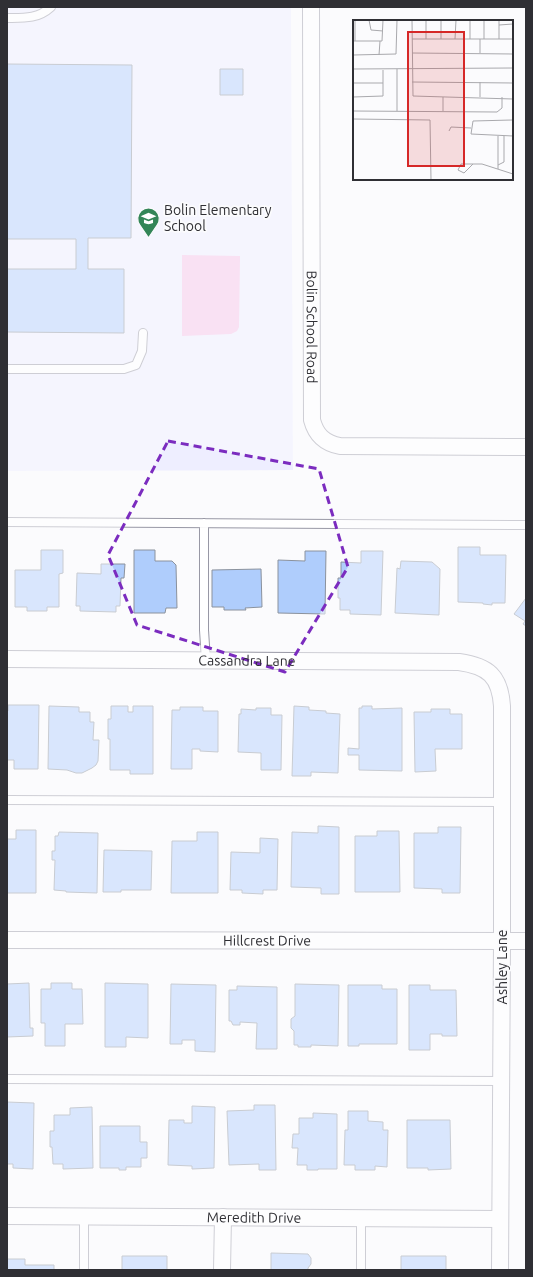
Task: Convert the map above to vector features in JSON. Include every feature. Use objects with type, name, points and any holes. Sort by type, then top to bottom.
[{"type":"street","name":"Bolin School Road","points":[[311,7],[312,420],[314,428],[324,441],[332,445],[340,446],[526,447]]},
{"type":"street","name":"Cassandra Lane","points":[[7,660],[459,662],[474,664],[485,669]]},
{"type":"street","name":"Ashley Lane","points":[[485,669],[496,680],[501,692],[502,706],[500,1270]]},
{"type":"street","name":"Hillcrest Drive","points":[[7,940],[526,941]]},
{"type":"street","name":"Meredith Drive","points":[[7,1216],[500,1219]]},
{"type":"street","points":[[222,1270],[223,1218]]},
{"type":"lane","points":[[7,18],[34,17],[47,11],[51,7]]},
{"type":"lane","points":[[7,368],[124,369],[136,364],[142,351],[143,333]]},
{"type":"lane","points":[[7,522],[526,525]]},
{"type":"lane","points":[[204,523],[204,630],[206,661]]},
{"type":"lane","points":[[7,800],[502,802]]},
{"type":"lane","points":[[7,1079],[501,1082]]},
{"type":"lane","points":[[84,1216],[84,1270]]},
{"type":"lane","points":[[361,1218],[361,1270]]},
{"type":"highlighted area","points":[[168,441],[319,469],[348,567],[285,672],[137,625],[108,555]]},
{"type":"shaded area","name":"Bolin Elementary School","points":[[7,7],[291,7],[293,470],[7,471]]},
{"type":"shaded area","points":[[182,255],[240,256],[239,327],[237,331],[231,334],[182,336]]},
{"type":"building","points":[[7,64],[132,65],[131,238],[88,238],[88,269],[124,269],[124,333],[7,332],[7,269],[76,269],[76,239],[7,239]]},
{"type":"building","points":[[220,69],[243,69],[243,95],[220,95]]},
{"type":"building","points":[[458,547],[480,547],[480,555],[506,555],[505,603],[492,603],[492,605],[483,603],[458,602]]},
{"type":"building","points":[[41,550],[63,550],[63,573],[59,574],[59,607],[47,607],[47,611],[27,611],[27,607],[15,607],[15,570],[41,570]]},
{"type":"building","points":[[134,550],[155,550],[155,561],[172,561],[176,565],[177,608],[166,608],[165,613],[134,613]]},
{"type":"building","points":[[305,551],[326,551],[325,614],[278,613],[278,560],[305,561]]},
{"type":"building","points":[[361,551],[383,551],[381,615],[350,614],[350,610],[340,610],[340,598],[338,598],[338,578],[341,578],[341,562],[361,563]]},
{"type":"building","points":[[401,561],[432,562],[440,569],[439,615],[395,613],[397,568],[400,569]]},
{"type":"building","points":[[101,564],[125,564],[124,578],[121,578],[120,606],[116,606],[116,612],[80,611],[80,606],[76,606],[77,573],[101,574]]},
{"type":"building","points":[[261,569],[262,607],[245,608],[246,610],[224,610],[224,607],[212,607],[212,570]]},
{"type":"building","points":[[526,598],[526,626],[523,624],[525,621],[514,614]]},
{"type":"building","points":[[8,705],[39,705],[38,769],[14,769],[14,760],[7,760]]},
{"type":"building","points":[[49,706],[79,707],[79,712],[90,712],[90,722],[94,722],[93,740],[99,740],[98,761],[92,768],[82,773],[67,770],[48,769]]},
{"type":"building","points":[[111,706],[128,706],[128,712],[133,712],[133,706],[153,706],[153,774],[130,774],[130,770],[110,770],[110,739],[108,739],[108,719],[111,719]]},
{"type":"building","points":[[294,706],[309,707],[309,710],[340,714],[338,773],[311,772],[311,776],[292,776]]},
{"type":"building","points":[[362,706],[372,706],[372,709],[402,708],[402,771],[359,770],[359,755],[348,755],[348,748],[359,749],[359,708],[362,708]]},
{"type":"building","points":[[180,707],[203,707],[203,711],[218,711],[218,752],[192,749],[192,769],[171,769],[172,710],[180,710]]},
{"type":"building","points":[[256,708],[271,708],[271,715],[282,715],[281,770],[261,770],[261,753],[238,752],[239,714],[241,714],[241,709],[256,710]]},
{"type":"building","points":[[431,709],[450,709],[450,714],[462,714],[462,749],[435,749],[436,771],[415,772],[414,712],[431,712]]},
{"type":"building","points":[[318,826],[339,827],[339,894],[321,894],[321,888],[291,887],[292,832],[318,833]]},
{"type":"building","points":[[438,827],[461,827],[460,893],[442,893],[442,889],[414,888],[414,833],[438,833]]},
{"type":"building","points":[[16,830],[36,830],[36,893],[7,893],[7,839],[16,839]]},
{"type":"building","points":[[377,831],[399,831],[400,892],[355,892],[355,836],[377,836]]},
{"type":"building","points":[[59,832],[98,833],[97,893],[54,890],[55,860],[52,860],[52,851],[55,851],[55,836],[58,836]]},
{"type":"building","points":[[197,832],[218,832],[218,893],[171,893],[172,841],[197,841]]},
{"type":"building","points":[[260,838],[278,839],[277,890],[263,890],[263,894],[242,893],[242,890],[230,890],[231,852],[260,853]]},
{"type":"building","points":[[104,850],[152,851],[151,890],[121,890],[121,892],[103,892]]},
{"type":"building","points":[[29,983],[30,1028],[33,1028],[33,1036],[7,1037],[7,984]]},
{"type":"building","points":[[51,983],[72,983],[72,989],[82,989],[83,1024],[65,1024],[65,1046],[45,1046],[45,1023],[41,1023],[41,989],[51,989]]},
{"type":"building","points":[[105,983],[148,984],[148,1038],[126,1037],[126,1047],[105,1047]]},
{"type":"building","points":[[171,984],[216,985],[215,1052],[195,1051],[195,1040],[182,1040],[182,1044],[170,1044]]},
{"type":"building","points":[[295,984],[339,985],[338,1046],[311,1045],[311,1047],[298,1047],[298,1045],[294,1045],[294,1031],[291,1028],[291,1019],[295,1016]]},
{"type":"building","points":[[348,985],[382,985],[382,989],[397,989],[397,1044],[359,1044],[359,1046],[348,1046]]},
{"type":"building","points":[[409,985],[430,985],[430,990],[456,990],[457,1036],[430,1034],[430,1050],[409,1050]]},
{"type":"building","points":[[237,986],[277,987],[277,1049],[256,1049],[257,1023],[240,1022],[240,1025],[233,1025],[231,1021],[229,1021],[229,990],[237,990]]},
{"type":"building","points":[[7,1102],[34,1103],[33,1169],[13,1168],[13,1164],[7,1164]]},
{"type":"building","points":[[254,1105],[275,1105],[276,1170],[259,1170],[259,1164],[229,1165],[227,1111],[254,1110]]},
{"type":"building","points":[[192,1106],[215,1107],[214,1168],[192,1169],[192,1166],[168,1165],[169,1120],[184,1120],[184,1123],[192,1123]]},
{"type":"building","points":[[92,1107],[93,1168],[63,1169],[63,1164],[53,1164],[52,1147],[50,1147],[50,1131],[54,1131],[54,1115],[70,1115],[70,1108]]},
{"type":"building","points":[[348,1111],[368,1111],[368,1121],[383,1122],[383,1130],[388,1130],[387,1167],[375,1166],[375,1170],[355,1170],[355,1165],[344,1165],[345,1130],[348,1130]]},
{"type":"building","points":[[313,1113],[337,1114],[337,1169],[307,1170],[307,1165],[297,1165],[298,1148],[292,1148],[293,1134],[299,1134],[299,1118],[313,1118]]},
{"type":"building","points":[[407,1120],[450,1120],[451,1169],[428,1170],[428,1168],[407,1168]]},
{"type":"building","points":[[100,1126],[140,1126],[140,1142],[147,1142],[147,1158],[141,1158],[141,1167],[126,1167],[126,1170],[119,1170],[119,1168],[100,1168]]},
{"type":"building","points":[[271,1253],[308,1254],[311,1258],[311,1264],[308,1270],[271,1270]]},
{"type":"building","points":[[122,1256],[167,1256],[167,1270],[122,1270]]},
{"type":"building","points":[[401,1256],[446,1256],[446,1270],[401,1270]]},
{"type":"building","points":[[7,1259],[25,1259],[25,1265],[54,1265],[54,1270],[7,1270]]},
{"type":"place","name":"Bolin Elementary School","points":[[149,238]]}]
